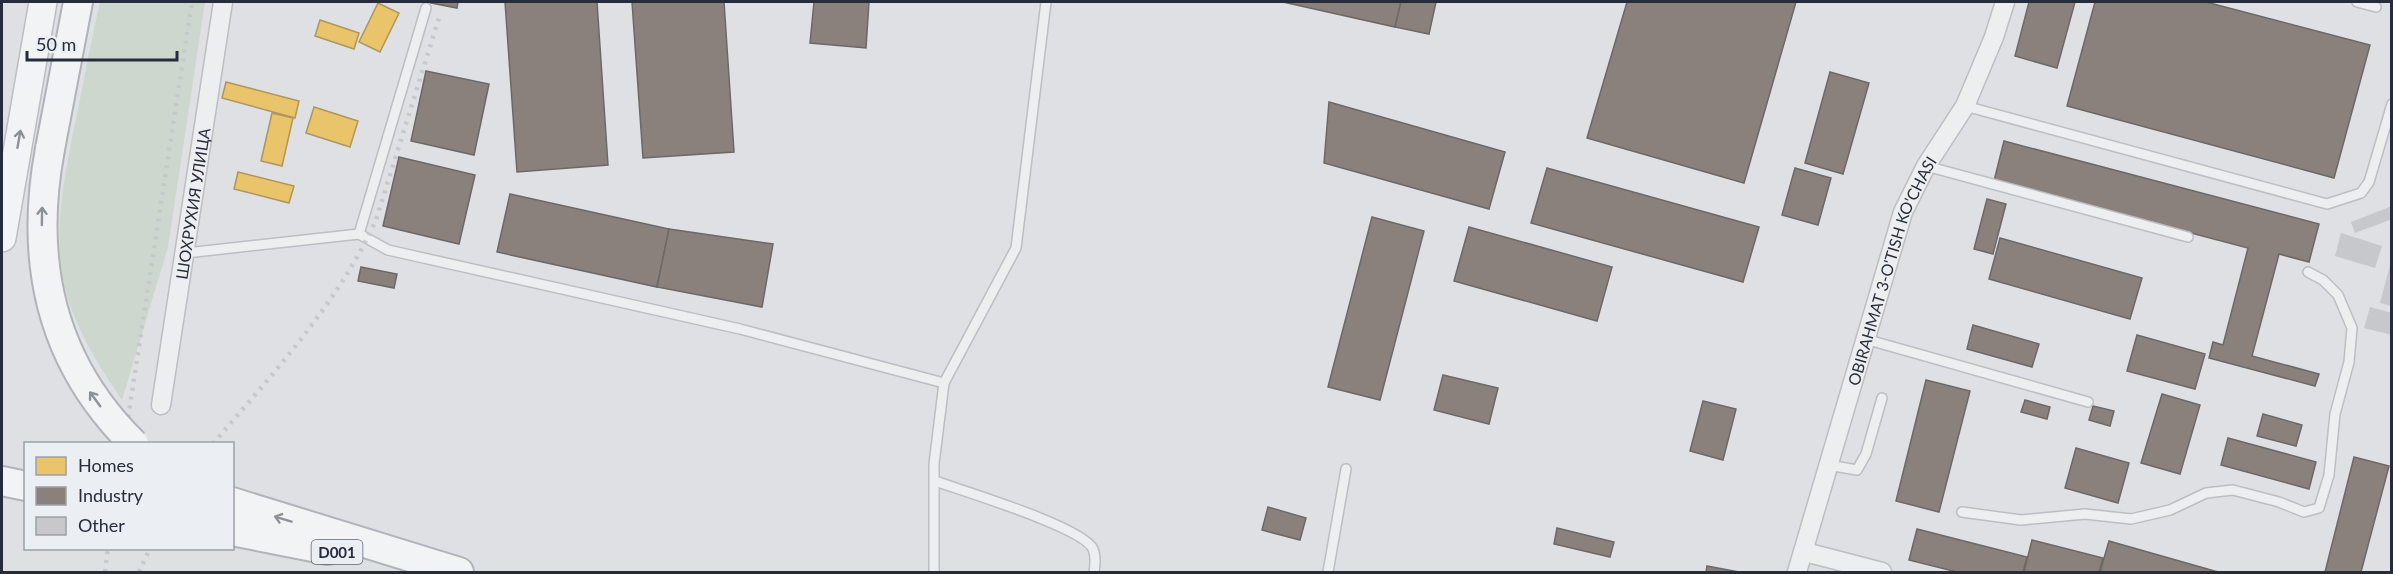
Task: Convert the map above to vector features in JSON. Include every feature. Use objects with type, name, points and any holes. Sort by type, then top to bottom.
[{"type":"highway","points":[[78,2],[43,195],[41,227],[45,275],[51,309],[68,354],[104,410],[132,442]]},
{"type":"highway","points":[[2,481],[24,486]]},
{"type":"highway","points":[[234,503],[459,573]]},
{"type":"highway","name":"D001","points":[[234,531],[442,573]]},
{"type":"main road","points":[[2,238],[43,2]]},
{"type":"street","name":"ШОХРУХИЯ УЛИЦА","points":[[161,405],[223,2]]},
{"type":"street","name":"OBIRAHMAT 3-O'TISH KO'CHASI","points":[[1797,573],[1903,212],[1926,166],[1965,106],[1994,38],[2005,2]]},
{"type":"street","name":"OBIRAHMAT 3-O'TISH KO'CHASI","points":[[1805,552],[1807,573]]},
{"type":"street","points":[[1805,552],[1882,573]]},
{"type":"lane","points":[[934,573],[934,464],[944,383],[1016,248],[1046,2]]},
{"type":"lane","points":[[2357,2],[2376,7]]},
{"type":"lane","points":[[358,234],[426,8]]},
{"type":"lane","points":[[1965,106],[2327,204],[2361,194],[2369,182],[2391,104]]},
{"type":"lane","points":[[1926,166],[2188,237]]},
{"type":"lane","points":[[186,253],[358,234],[388,250],[740,329],[944,383]]},
{"type":"lane","points":[[1962,512],[2021,520],[2085,514],[2131,519],[2170,510],[2206,493],[2233,490],[2279,502],[2304,512],[2319,508],[2329,475],[2335,414],[2349,362],[2352,328],[2338,295],[2323,280],[2308,272]]},
{"type":"lane","points":[[1865,339],[2088,402]]},
{"type":"lane","points":[[1828,465],[1857,470],[1866,454],[1882,398]]},
{"type":"lane","points":[[1328,573],[1346,469]]},
{"type":"lane","points":[[935,481],[1052,522],[1079,535],[1093,548],[1094,573]]},
{"type":"shaded area","points":[[100,2],[205,2],[168,247],[122,400],[98,364],[78,326],[62,277],[60,253],[61,204],[73,131]]},
{"type":"building: Homes","points":[[378,3],[399,13],[380,52],[359,42]]},
{"type":"building: Homes","points":[[320,20],[359,33],[354,49],[315,36]]},
{"type":"building: Homes","points":[[226,82],[299,101],[295,118],[222,98]]},
{"type":"building: Homes","points":[[314,107],[358,121],[350,147],[306,133]]},
{"type":"building: Homes","points":[[272,113],[293,118],[282,166],[261,161]]},
{"type":"building: Homes","points":[[238,172],[294,186],[289,203],[234,189]]},
{"type":"building: Industry","points":[[426,2],[458,2],[457,8]]},
{"type":"building: Industry","points":[[505,2],[597,2],[608,165],[517,172]]},
{"type":"building: Industry","points":[[632,2],[724,2],[734,152],[643,158]]},
{"type":"building: Industry","points":[[814,2],[869,2],[866,48],[810,43]]},
{"type":"building: Industry","points":[[1283,2],[1401,2],[1395,27]]},
{"type":"building: Industry","points":[[1401,2],[1436,2],[1429,34],[1395,27]]},
{"type":"building: Industry","points":[[1627,2],[1796,2],[1744,183],[1587,138]]},
{"type":"building: Industry","points":[[2029,2],[2075,2],[2057,68],[2015,56]]},
{"type":"building: Industry","points":[[2095,2],[2206,2],[2370,45],[2334,178],[2067,106]]},
{"type":"building: Industry","points":[[426,71],[489,84],[474,155],[411,141]]},
{"type":"building: Industry","points":[[1830,72],[1869,83],[1843,174],[1805,163]]},
{"type":"building: Industry","points":[[1329,102],[1505,152],[1489,209],[1324,163]]},
{"type":"building: Industry","points":[[2004,141],[2319,224],[2309,262],[2279,254],[2252,356],[2319,374],[2315,386],[2209,358],[2213,342],[2223,345],[2248,248],[1994,181]]},
{"type":"building: Industry","points":[[399,157],[475,175],[459,244],[383,226]]},
{"type":"building: Industry","points":[[1547,168],[1759,227],[1743,282],[1531,223]]},
{"type":"building: Industry","points":[[1795,168],[1831,178],[1818,225],[1782,215]]},
{"type":"building: Industry","points":[[510,194],[669,229],[657,287],[497,252]]},
{"type":"building: Industry","points":[[1987,199],[2006,204],[1993,254],[1974,249]]},
{"type":"building: Industry","points":[[1372,217],[1424,231],[1380,400],[1328,387]]},
{"type":"building: Industry","points":[[1469,227],[1612,267],[1597,321],[1454,281]]},
{"type":"building: Industry","points":[[669,229],[773,244],[762,307],[657,287]]},
{"type":"building: Industry","points":[[2000,238],[2142,278],[2130,319],[1989,279]]},
{"type":"building: Industry","points":[[361,267],[397,274],[394,288],[358,281]]},
{"type":"building: Industry","points":[[1973,325],[2039,344],[2032,367],[1967,349]]},
{"type":"building: Industry","points":[[2137,335],[2205,354],[2195,389],[2127,371]]},
{"type":"building: Industry","points":[[1443,375],[1498,388],[1489,424],[1434,410]]},
{"type":"building: Industry","points":[[1926,380],[1970,391],[1939,512],[1896,501]]},
{"type":"building: Industry","points":[[2162,394],[2200,405],[2180,474],[2141,463]]},
{"type":"building: Industry","points":[[2025,400],[2050,407],[2047,419],[2021,412]]},
{"type":"building: Industry","points":[[1703,401],[1736,409],[1723,460],[1690,451]]},
{"type":"building: Industry","points":[[2093,406],[2114,411],[2110,426],[2089,420]]},
{"type":"building: Industry","points":[[2263,414],[2302,425],[2296,446],[2257,436]]},
{"type":"building: Industry","points":[[2228,438],[2316,462],[2309,489],[2221,465]]},
{"type":"building: Industry","points":[[2076,448],[2129,463],[2118,503],[2065,488]]},
{"type":"building: Industry","points":[[2354,457],[2389,466],[2361,572],[2325,572]]},
{"type":"building: Industry","points":[[1268,507],[1306,518],[1300,540],[1262,530]]},
{"type":"building: Industry","points":[[1557,528],[1614,542],[1610,557],[1554,544]]},
{"type":"building: Industry","points":[[1917,529],[2027,557],[2023,572],[1957,572],[1909,560]]},
{"type":"building: Industry","points":[[2032,540],[2103,558],[2099,572],[2024,572]]},
{"type":"building: Industry","points":[[2109,541],[2218,572],[2100,572]]},
{"type":"building: Industry","points":[[1707,566],[1739,572],[1706,572]]},
{"type":"building: Other","points":[[2392,206],[2392,219],[2355,233],[2351,222]]},
{"type":"building: Other","points":[[2341,233],[2382,246],[2375,268],[2335,256]]},
{"type":"building: Other","points":[[2392,261],[2392,306],[2380,303]]},
{"type":"building: Other","points":[[2370,307],[2392,313],[2392,335],[2364,328]]},
{"type":"railway","points":[[124,442],[192,2]]},
{"type":"railway","points":[[215,442],[323,310],[360,251],[376,220],[439,18]]},
{"type":"railway","points":[[105,572],[108,550]]},
{"type":"railway","points":[[139,572],[149,550]]}]
